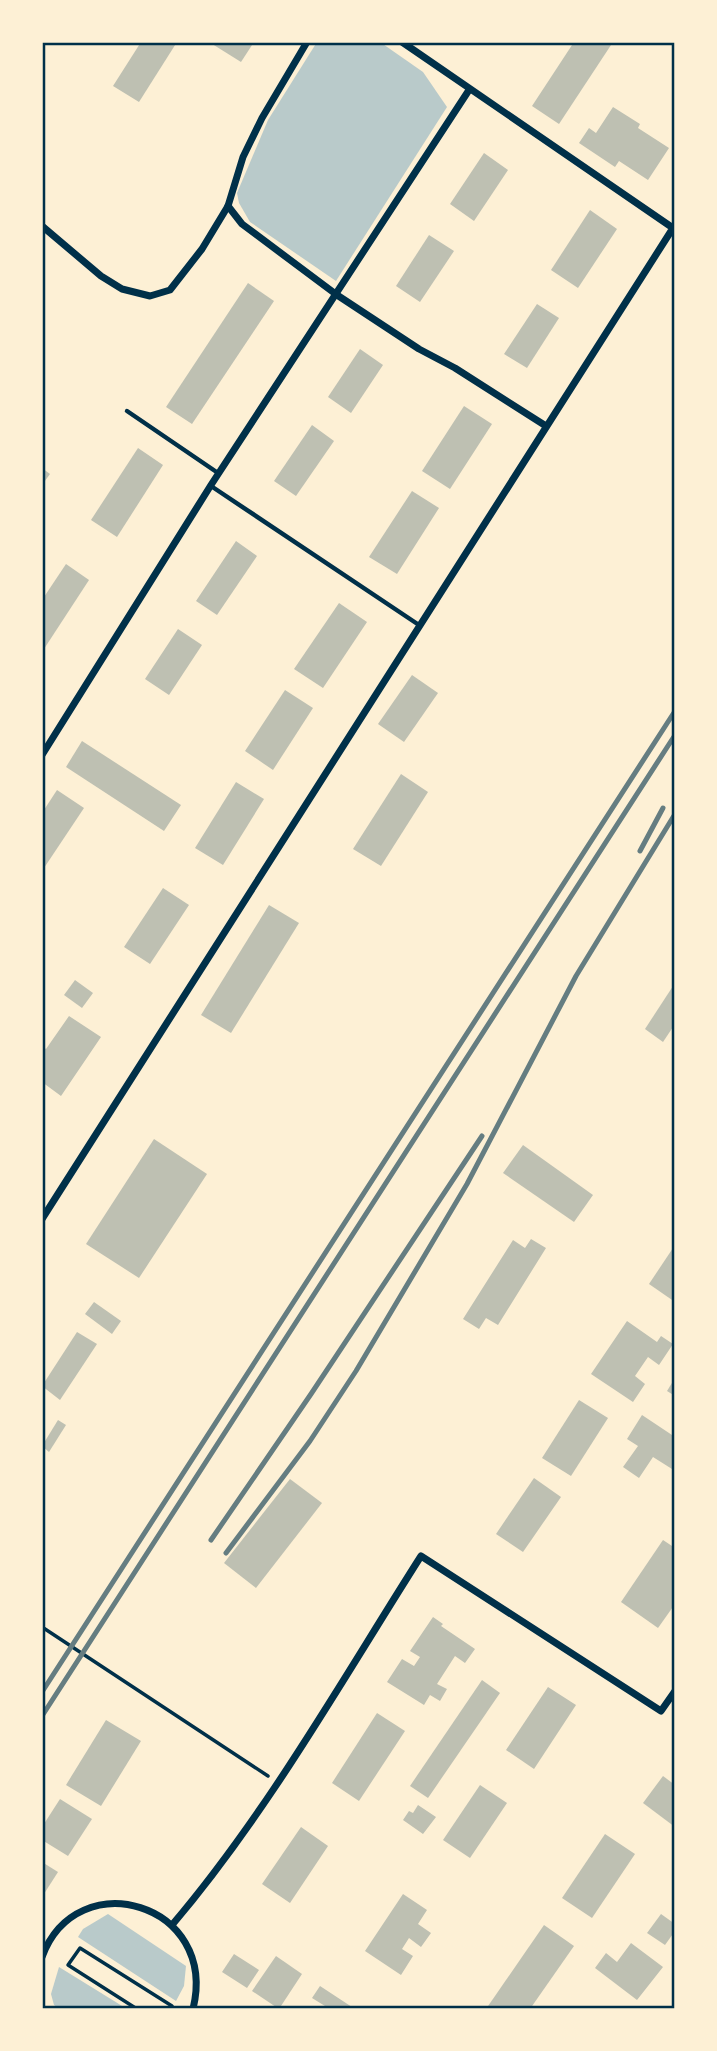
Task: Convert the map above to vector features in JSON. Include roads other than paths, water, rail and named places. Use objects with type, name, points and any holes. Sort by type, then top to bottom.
[{"type":"street","points":[[42,226],[101,276],[122,289],[150,296],[170,290],[201,249],[228,206],[243,157],[307,42]]},
{"type":"street","points":[[42,1219],[673,228],[402,42]]},
{"type":"street","points":[[42,755],[211,485],[469,90]]},
{"type":"street","points":[[228,206],[242,224],[337,295],[419,349],[546,426]]},
{"type":"street","points":[[172,1925],[212,1878],[277,1782],[421,1556],[662,1710],[675,1691]]},
{"type":"street","points":[[42,1957],[56,1931],[69,1919],[86,1910],[103,1905],[140,1907],[157,1914],[172,1925],[190,1950],[198,1979],[194,2009]]},
{"type":"lane","points":[[127,411],[219,473]]},
{"type":"lane","points":[[211,485],[419,625]]},
{"type":"railway","points":[[42,1692],[675,711]]},
{"type":"railway","points":[[42,1716],[675,735]]},
{"type":"railway","points":[[640,851],[663,808]]},
{"type":"railway","points":[[226,1553],[310,1441],[356,1371],[467,1184],[576,976],[675,814]]},
{"type":"railway","points":[[211,1540],[482,1136]]}]
